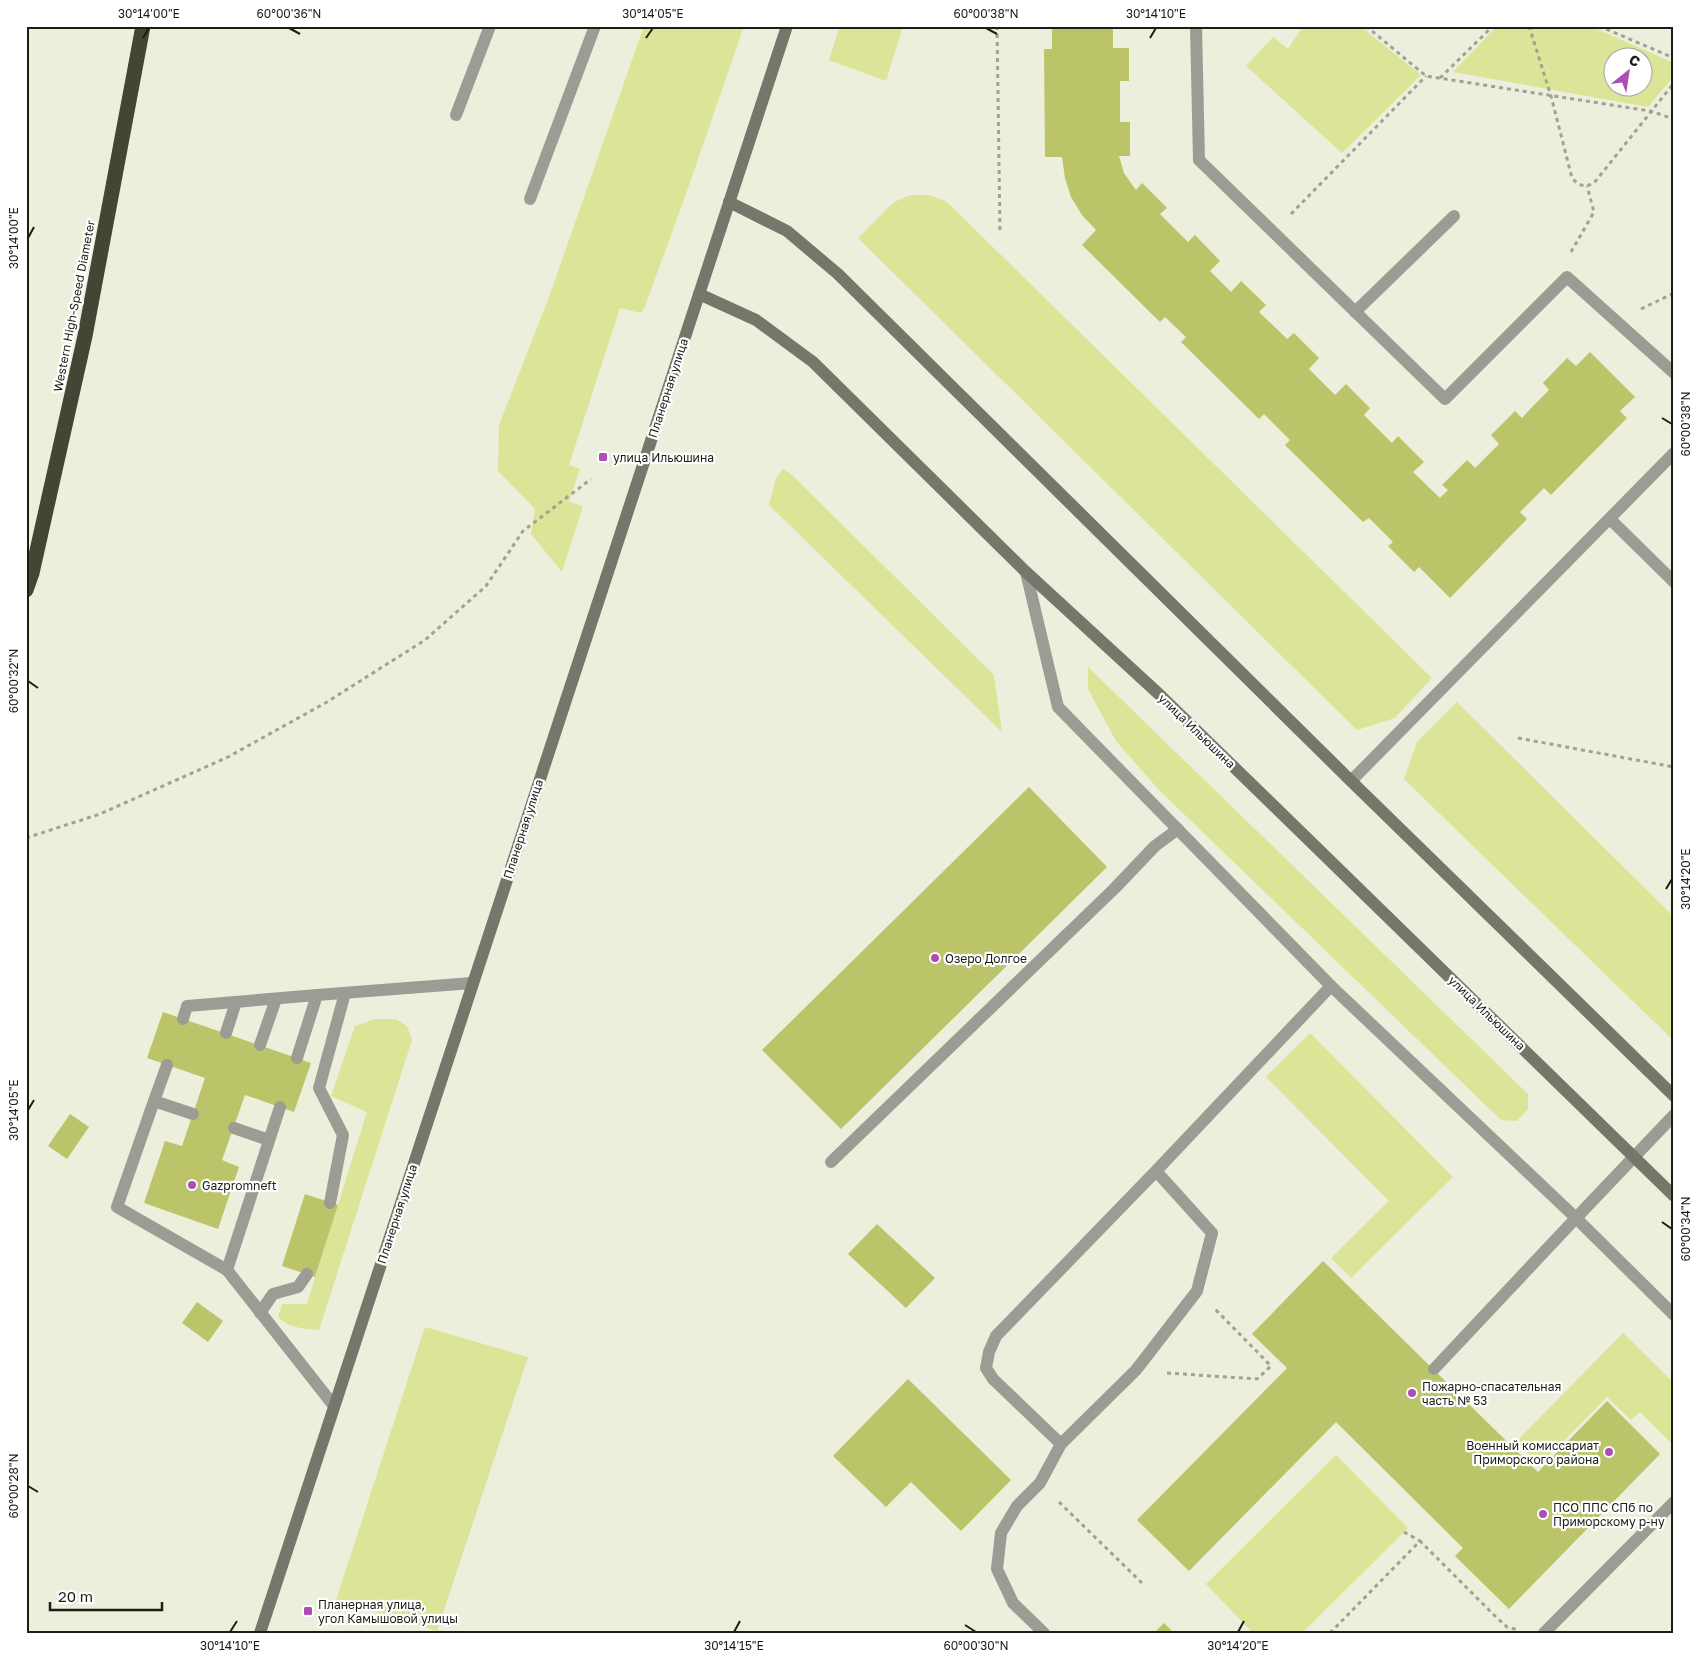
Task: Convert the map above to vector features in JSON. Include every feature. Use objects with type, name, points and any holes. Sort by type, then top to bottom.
[{"type":"highway","name":"Western High-Speed Diameter","points":[[26,590],[32,573],[85,336],[143,26]]},
{"type":"main road","name":"Планерная улица","points":[[260,1633],[787,26]]},
{"type":"main road","points":[[729,202],[787,231],[838,274],[992,424],[1351,781],[1674,1096]]},
{"type":"main road","name":"улица Ильюшина","points":[[699,294],[756,320],[812,362],[1026,572],[1161,696],[1674,1196]]},
{"type":"street","points":[[456,115],[490,26]]},
{"type":"street","points":[[530,198],[596,26]]},
{"type":"street","points":[[1196,26],[1199,160],[1445,399],[1567,277],[1674,372]]},
{"type":"street","points":[[1355,312],[1454,216]]},
{"type":"street","points":[[1351,781],[1674,453]]},
{"type":"street","points":[[1610,519],[1674,582]]},
{"type":"street","points":[[1026,572],[1058,707],[1331,986],[1576,1218],[1674,1315]]},
{"type":"street","points":[[831,1162],[1114,889],[1155,846],[1178,829]]},
{"type":"street","points":[[183,1019],[187,1006],[472,983]]},
{"type":"street","points":[[1060,1444],[993,1379],[986,1368],[989,1352],[996,1336],[1331,986]]},
{"type":"street","points":[[330,1203],[343,1135],[319,1088],[345,993]]},
{"type":"street","points":[[297,1058],[317,995]]},
{"type":"street","points":[[260,1045],[276,999]]},
{"type":"street","points":[[226,1033],[236,1002]]},
{"type":"street","points":[[167,1065],[117,1207],[227,1270],[334,1406]]},
{"type":"street","points":[[154,1101],[193,1114]]},
{"type":"street","points":[[227,1270],[280,1107]]},
{"type":"street","points":[[1434,1369],[1674,1115]]},
{"type":"street","points":[[234,1128],[270,1140]]},
{"type":"street","points":[[1044,1633],[1013,1602],[996,1569],[1002,1533],[1018,1506],[1040,1483],[1060,1444],[1136,1370],[1197,1291],[1212,1233],[1156,1171]]},
{"type":"street","points":[[260,1313],[273,1294],[298,1287],[307,1274]]},
{"type":"street","points":[[1544,1633],[1674,1502]]},
{"type":"path","points":[[997,26],[1000,232]]},
{"type":"path","points":[[1366,26],[1426,76],[1650,112],[1674,119]]},
{"type":"path","points":[[1440,78],[1493,26]]},
{"type":"path","points":[[1529,26],[1551,96],[1572,178],[1582,186],[1594,183],[1674,83]]},
{"type":"path","points":[[1599,26],[1674,58]]},
{"type":"path","points":[[1273,232],[1426,76]]},
{"type":"path","points":[[1567,277],[1567,260],[1594,212],[1587,186]]},
{"type":"path","points":[[1616,321],[1674,293]]},
{"type":"path","points":[[26,838],[100,814],[228,757],[327,702],[425,640],[486,586],[523,531],[591,478]]},
{"type":"path","points":[[1518,738],[1674,767]]},
{"type":"path","points":[[1136,1370],[1257,1378],[1271,1366],[1197,1291]]},
{"type":"path","points":[[1040,1483],[1142,1584]]},
{"type":"path","points":[[1404,1532],[1420,1541],[1494,1616],[1507,1627],[1521,1631]]},
{"type":"path","points":[[1330,1633],[1420,1541]]},
{"type":"green space","points":[[644,26],[744,26],[644,309],[641,313],[620,308],[569,465],[580,469],[569,502],[583,506],[562,572],[531,534],[535,509],[498,471],[499,425],[549,297]]},
{"type":"green space","points":[[840,26],[903,26],[886,81],[829,60]]},
{"type":"green space","points":[[1303,26],[1360,26],[1421,75],[1342,153],[1246,66],[1273,37],[1288,49]]},
{"type":"green space","points":[[1497,26],[1590,26],[1640,48],[1602,48],[1602,98],[1652,98],[1652,53],[1674,63],[1674,76],[1648,107],[1453,72]]},
{"type":"green space","points":[[911,195],[929,195],[947,202],[1432,678],[1395,718],[1357,730],[858,238],[894,202]]},
{"type":"green space","points":[[783,469],[792,475],[994,675],[1002,732],[769,505],[776,478]]},
{"type":"green space","points":[[1088,667],[1528,1094],[1528,1109],[1517,1121],[1501,1120],[1159,790],[1116,741],[1088,689]]},
{"type":"green space","points":[[1457,702],[1674,917],[1674,1041],[1404,779],[1417,742]]},
{"type":"green space","points":[[375,1019],[395,1019],[407,1026],[412,1040],[319,1330],[297,1327],[287,1324],[278,1317],[282,1304],[307,1304],[367,1112],[331,1096],[355,1026]]},
{"type":"green space","points":[[1310,1033],[1453,1177],[1351,1278],[1331,1258],[1389,1201],[1266,1077]]},
{"type":"green space","points":[[425,1327],[528,1357],[437,1631],[336,1600]]},
{"type":"green space","points":[[1623,1333],[1674,1383],[1674,1446],[1640,1412],[1631,1420],[1607,1397],[1540,1465],[1516,1442]]},
{"type":"green space","points":[[1336,1455],[1408,1528],[1302,1633],[1253,1633],[1206,1584]]},
{"type":"building","points":[[1052,26],[1113,26],[1113,48],[1129,48],[1129,81],[1120,81],[1120,122],[1130,122],[1130,156],[1119,156],[1124,173],[1136,190],[1142,183],[1167,208],[1160,214],[1188,242],[1195,235],[1220,261],[1210,271],[1231,292],[1241,281],[1266,305],[1259,312],[1287,339],[1294,333],[1319,358],[1309,369],[1335,395],[1346,384],[1370,408],[1364,415],[1392,443],[1398,436],[1424,462],[1413,472],[1440,498],[1448,490],[1442,485],[1467,460],[1475,468],[1499,444],[1491,435],[1515,411],[1522,418],[1549,390],[1543,383],[1567,358],[1576,366],[1590,352],[1635,397],[1620,411],[1627,418],[1551,495],[1544,488],[1520,512],[1527,519],[1450,598],[1419,567],[1414,572],[1388,546],[1393,542],[1369,518],[1363,522],[1285,445],[1290,440],[1264,414],[1259,419],[1181,342],[1186,337],[1165,317],[1160,322],[1082,245],[1096,230],[1082,215],[1071,197],[1065,178],[1062,157],[1045,157],[1044,49],[1052,49]]},
{"type":"building","name":"Озеро Долгое","points":[[1029,787],[1107,867],[841,1129],[762,1050]]},
{"type":"building","points":[[163,1012],[311,1063],[294,1112],[245,1095],[222,1160],[239,1167],[218,1229],[144,1203],[165,1141],[182,1146],[205,1078],[147,1058]]},
{"type":"building","points":[[70,1114],[89,1127],[67,1159],[48,1146]]},
{"type":"building","points":[[305,1194],[338,1205],[315,1277],[282,1266]]},
{"type":"building","points":[[877,1224],[935,1278],[906,1308],[848,1254]]},
{"type":"building","points":[[1323,1261],[1538,1472],[1607,1401],[1660,1454],[1509,1609],[1455,1556],[1463,1548],[1336,1422],[1189,1571],[1137,1520],[1287,1368],[1252,1334]]},
{"type":"building","points":[[197,1302],[223,1321],[208,1342],[182,1323]]},
{"type":"building","points":[[908,1379],[1011,1480],[961,1531],[911,1482],[886,1507],[833,1456]]},
{"type":"building","points":[[1164,1623],[1174,1633],[1154,1633]]},
{"type":"place","name":"улица Ильюшина","points":[[603,457]]},
{"type":"place","name":"Озеро Долгое","points":[[935,958]]},
{"type":"place","name":"Gazpromneft","points":[[192,1185]]},
{"type":"place","name":"Пожарно-спасательная часть № 53","points":[[1412,1393]]},
{"type":"place","name":"Военный комиссариат Приморского района","points":[[1609,1452]]},
{"type":"place","name":"ПСО ППС СПб по Приморскому р-ну","points":[[1543,1514]]},
{"type":"place","name":"Планерная улица, угол Камышовой улицы","points":[[308,1611]]}]
